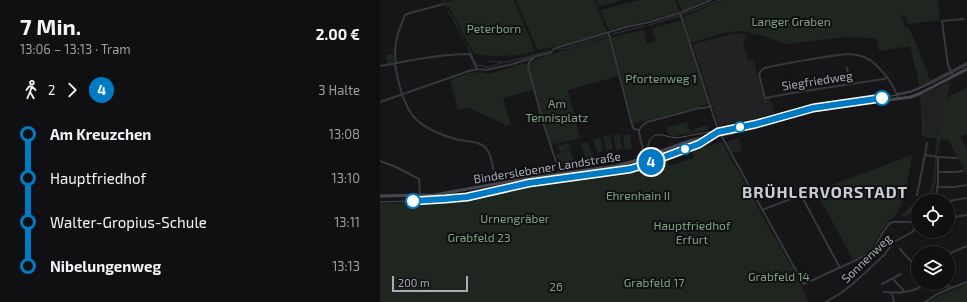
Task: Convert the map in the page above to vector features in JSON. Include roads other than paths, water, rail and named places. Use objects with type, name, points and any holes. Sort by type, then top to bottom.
[{"type":"main road","name":"Binderslebener Landstraße","points":[[380,196],[434,195],[528,178],[624,165],[679,144],[732,133],[810,112],[911,97],[967,69]]},
{"type":"street","points":[[380,102],[477,69],[486,70],[513,64],[550,53],[555,48],[680,13],[711,0]]},
{"type":"street","points":[[444,4],[407,14],[404,18],[394,52],[395,64],[402,94],[412,114],[429,128],[445,136],[484,146],[490,156],[497,183]]},
{"type":"street","points":[[680,13],[719,130],[732,133]]},
{"type":"street","points":[[953,76],[947,60],[942,21],[964,19]]},
{"type":"street","points":[[608,33],[632,125],[634,129],[639,130]]},
{"type":"street","points":[[380,66],[451,55],[470,54],[477,69]]},
{"type":"street","name":"Siegfriedweg","points":[[848,54],[862,56],[872,61],[879,67],[886,77],[884,79],[765,98],[759,74],[764,68],[848,54]]},
{"type":"street","points":[[537,56],[529,62],[528,67],[548,139],[560,174]]},
{"type":"street","points":[[897,94],[919,88],[967,63]]},
{"type":"street","points":[[847,68],[850,84]]},
{"type":"street","points":[[886,77],[897,94],[898,99]]},
{"type":"street","points":[[645,158],[639,130],[643,124],[711,106]]},
{"type":"street","points":[[721,135],[802,283],[804,284],[872,252],[882,232],[889,224],[893,222],[911,222]]},
{"type":"street","points":[[917,194],[926,155],[927,143]]},
{"type":"street","points":[[926,155],[938,158],[957,158]]},
{"type":"street","points":[[936,194],[938,187],[938,158]]},
{"type":"street","points":[[380,161],[396,167],[419,179],[420,196]]},
{"type":"street","points":[[938,172],[963,171]]},
{"type":"street","points":[[938,187],[954,187],[967,184]]},
{"type":"street","points":[[762,210],[801,195],[840,268]]},
{"type":"street","points":[[955,201],[967,198]]},
{"type":"street","points":[[955,217],[967,215]]},
{"type":"street","name":"Sonnenweg","points":[[826,302],[855,282],[884,255],[894,242],[911,233]]},
{"type":"street","points":[[955,251],[967,246]]},
{"type":"street","points":[[900,249],[911,261]]},
{"type":"street","points":[[882,284],[901,274]]},
{"type":"street","points":[[893,279],[904,291]]},
{"type":"street","points":[[955,286],[967,282]]},
{"type":"street","points":[[884,292],[892,293],[911,290]]},
{"type":"street","points":[[925,302],[946,290]]},
{"type":"street","points":[[892,293],[894,302]]},
{"type":"waterway","points":[[684,14],[720,0]]},
{"type":"waterway","points":[[445,2],[447,7]]},
{"type":"waterway","points":[[448,11],[452,17]]},
{"type":"waterway","points":[[649,25],[679,16]]},
{"type":"waterway","points":[[453,19],[459,30]]},
{"type":"waterway","points":[[613,34],[645,26]]},
{"type":"waterway","points":[[460,33],[463,38]]},
{"type":"waterway","points":[[557,49],[564,49],[607,36]]},
{"type":"waterway","points":[[468,47],[477,66],[480,65],[485,67],[491,67],[500,63],[550,51]]},
{"type":"waterway","points":[[488,61],[501,62]]},
{"type":"tram line","points":[[648,150],[649,141],[655,135],[679,138],[756,123],[813,107],[898,95],[911,92],[932,83],[967,65]]},
{"type":"tram line","name":"4","points":[[413,201],[467,197],[529,183],[630,169],[699,144],[718,132],[756,124],[813,108],[882,98]]},
{"type":"tram line","points":[[380,202],[467,197],[529,183],[624,170],[662,158]]},
{"type":"district","name":"BRÜHLERVORSTADT","points":[[825,191]]},
{"type":"park label","name":"Langer Graben","points":[[791,21]]},
{"type":"park label","name":"Peterborn","points":[[494,28]]},
{"type":"park label","name":"Pfortenweg 1","points":[[661,78]]},
{"type":"park label","name":"Am Tennisplatz","points":[[557,110]]},
{"type":"park label","name":"Ehrenhain II","points":[[638,195]]},
{"type":"park label","name":"Urnengräber","points":[[515,218]]},
{"type":"park label","name":"Hauptfriedhof Erfurt","points":[[692,232]]},
{"type":"park label","name":"Grabfeld 23","points":[[479,237]]},
{"type":"park label","name":"Grabfeld 14","points":[[779,276]]},
{"type":"park label","name":"Grabfeld 17","points":[[654,282]]},
{"type":"park label","name":"26","points":[[556,286]]}]
